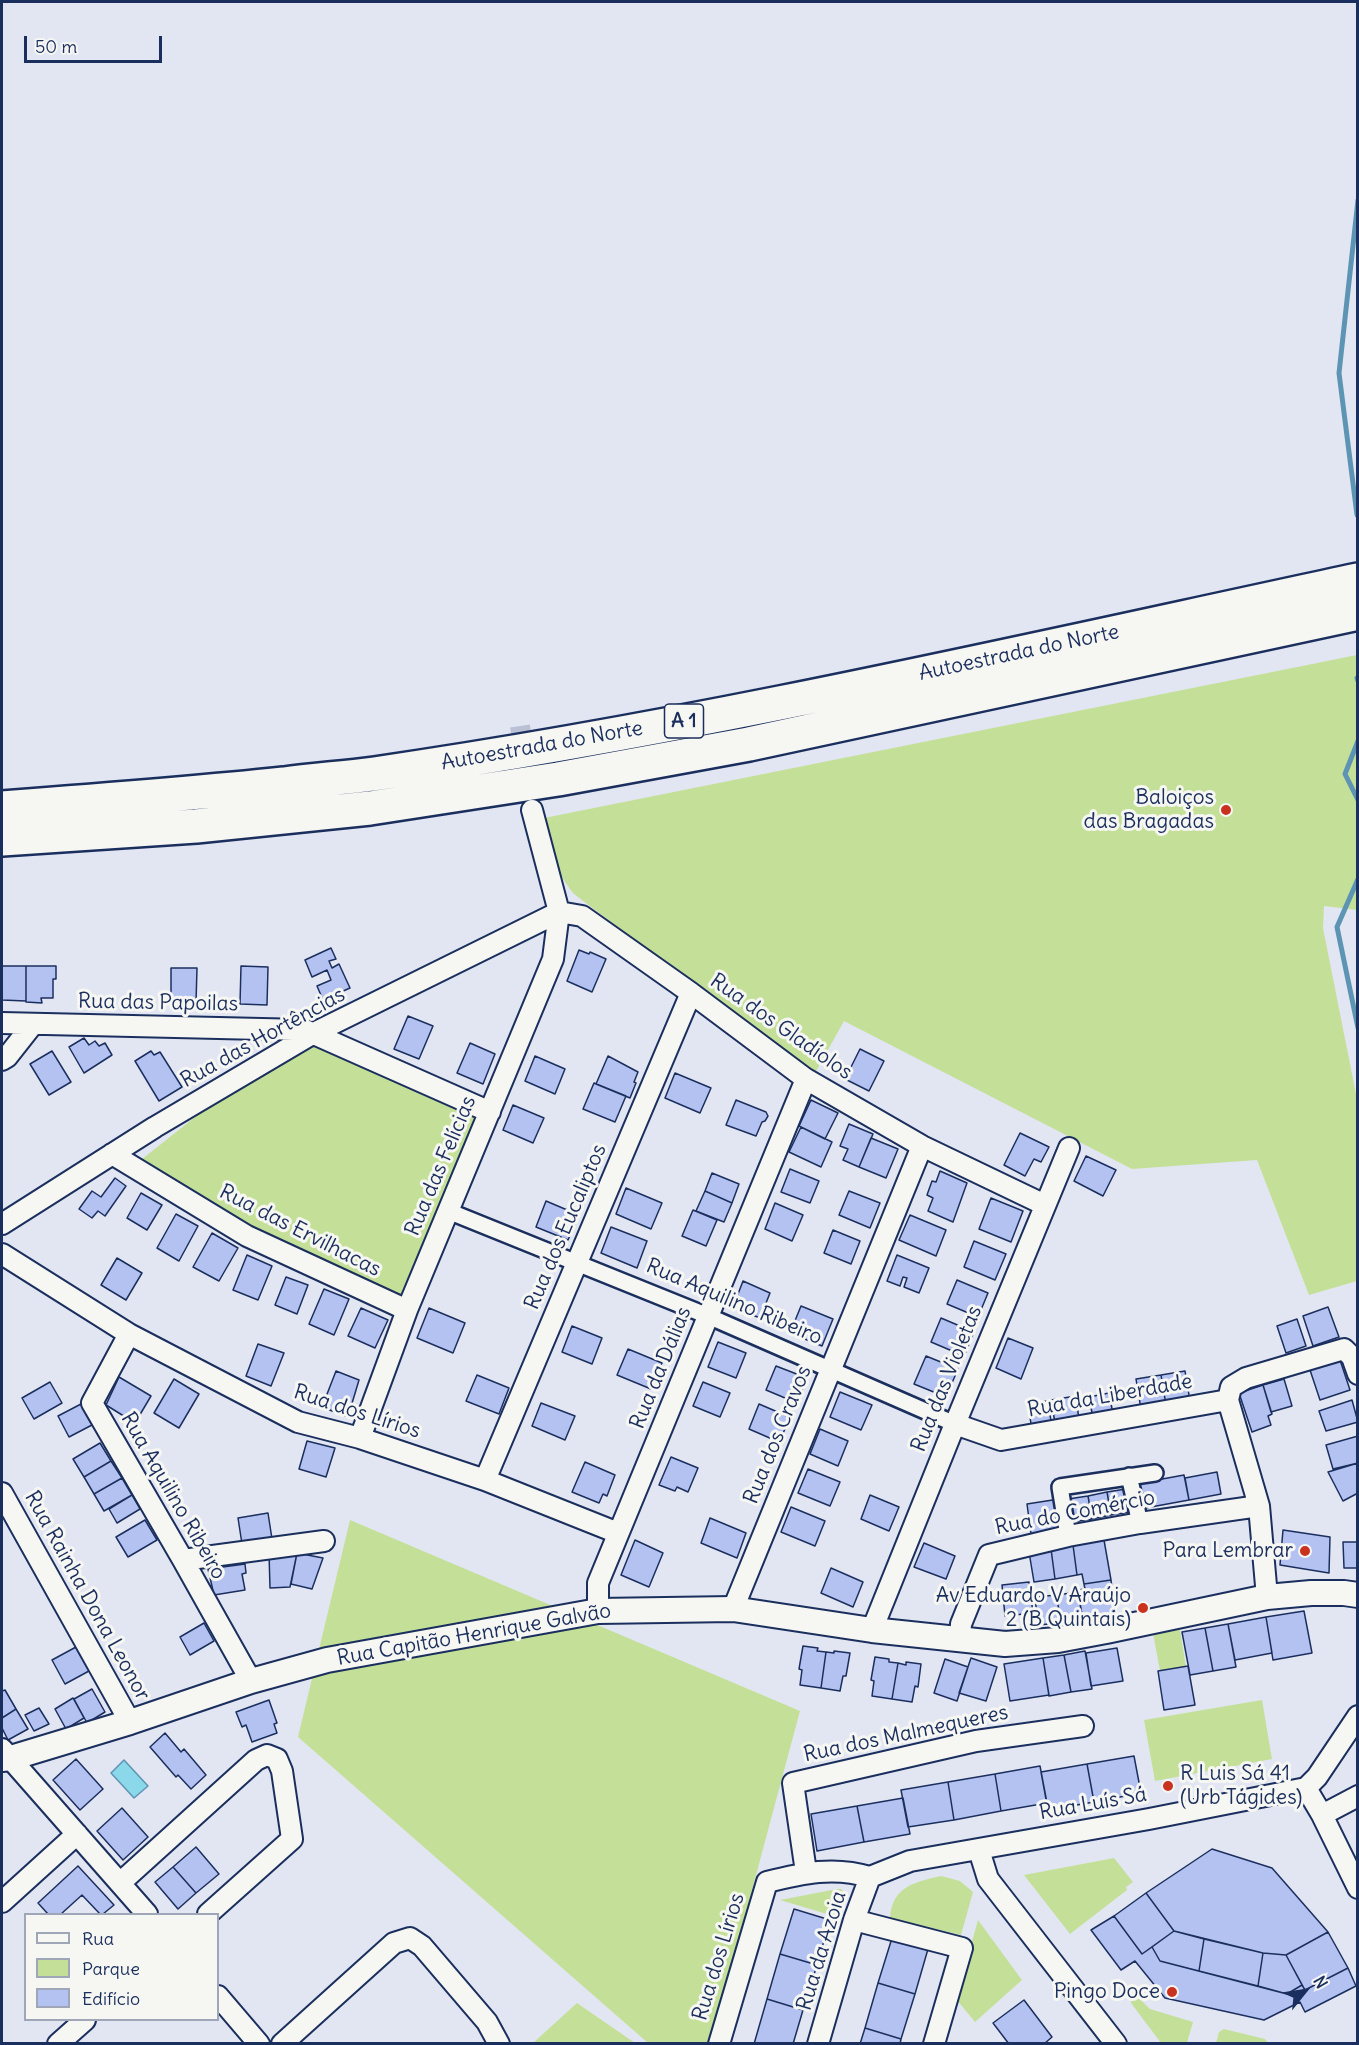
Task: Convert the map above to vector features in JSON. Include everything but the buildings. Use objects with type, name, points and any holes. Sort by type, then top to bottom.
[{"type":"highway","name":"Autoestrada do Norte","points":[[2,808],[192,793],[370,774],[550,746],[918,675],[1358,579]]},
{"type":"highway","name":"Autoestrada do Norte","points":[[2,839],[196,826],[370,808],[558,778],[749,744],[1358,613]]},
{"type":"street","points":[[532,810],[559,912]]},
{"type":"street","name":"Rua dos Gladíolos","points":[[559,912],[582,916],[806,1078],[922,1146],[1045,1205]]},
{"type":"street","name":"Rua das Hortências","points":[[2,1224],[112,1154],[314,1033],[559,912]]},
{"type":"street","name":"Rua das Felícias","points":[[360,1438],[406,1310],[553,959],[559,912]]},
{"type":"street","name":"Rua dos Eucaliptos","points":[[485,1480],[691,993]]},
{"type":"street","name":"Rua das Papoilas","points":[[2,1023],[305,1030],[490,1112]]},
{"type":"street","points":[[2,1060],[8,1057],[33,1024]]},
{"type":"street","name":"Rua da Dálias","points":[[598,1611],[598,1583],[806,1078]]},
{"type":"street","name":"Rua dos Cravos","points":[[733,1609],[922,1146]]},
{"type":"street","name":"Rua das Violetas","points":[[872,1630],[1069,1148]]},
{"type":"street","name":"Rua das Ervilhacas","points":[[112,1154],[248,1236],[406,1310]]},
{"type":"street","name":"Rua Aquilino Ribeiro","points":[[448,1211],[708,1316],[955,1424],[1001,1440]]},
{"type":"street","name":"Rua dos Lírios","points":[[2,1254],[129,1334],[298,1422],[360,1438],[485,1480],[618,1533]]},
{"type":"street","name":"Rua Aquilino Ribeiro","points":[[129,1334],[92,1403],[251,1681]]},
{"type":"street","points":[[1267,1597],[1259,1506],[1228,1401],[1231,1387],[1246,1378],[1344,1349],[1352,1357],[1358,1374]]},
{"type":"street","name":"Rua da Liberdade","points":[[1001,1440],[1228,1401]]},
{"type":"street","points":[[1068,1536],[1060,1487],[1155,1473]]},
{"type":"street","points":[[1129,1476],[1140,1523]]},
{"type":"street","name":"Rua Rainha Dona Leonor","points":[[2,1493],[130,1722]]},
{"type":"street","name":"Rua do Comércio","points":[[960,1638],[961,1624],[989,1555],[1068,1536],[1259,1506]]},
{"type":"street","points":[[183,1560],[324,1541]]},
{"type":"street","name":"Rua Capitão Henrique Galvão","points":[[5,1755],[130,1722],[251,1681],[327,1660],[598,1611],[733,1609],[872,1630],[1005,1644],[1058,1640],[1267,1597],[1311,1593],[1358,1595]]},
{"type":"street","points":[[1358,1716],[1317,1777],[1306,1788],[1358,1888]]},
{"type":"street","name":"Rua dos Malmequeres","points":[[807,1872],[793,1783],[976,1741],[1083,1725]]},
{"type":"street","points":[[5,1755],[78,1834],[146,1913]]},
{"type":"street","points":[[120,1883],[256,1760],[267,1755],[277,1760],[282,1771],[292,1839],[209,1913]]},
{"type":"street","name":"Rua Luís Sá","points":[[979,1850],[1306,1788]]},
{"type":"street","points":[[1322,1815],[1358,1796]]},
{"type":"street","points":[[2,1902],[78,1834]]},
{"type":"street","points":[[979,1850],[988,1879],[1116,2043]]},
{"type":"street","name":"Rua da Azoia","points":[[818,2043],[854,1920],[870,1878],[910,1861],[979,1850]]},
{"type":"street","name":"Rua dos Lírios","points":[[719,2043],[767,1882],[807,1872],[851,1871],[870,1878]]},
{"type":"street","points":[[854,1920],[962,1948],[934,2043]]},
{"type":"street","points":[[282,2043],[394,1943],[410,1938],[422,1946],[487,2022],[497,2043]]},
{"type":"street","points":[[219,1997],[259,2043]]},
{"type":"street","points":[[58,2043],[83,2021]]},
{"type":"green space","points":[[1357,655],[1357,910],[1324,906],[1323,928],[1357,1099],[1357,1281],[1309,1295],[1257,1160],[1132,1169],[844,1021],[814,1075],[574,894],[558,867],[544,818]]},
{"type":"green space","points":[[305,1030],[483,1120],[407,1310],[132,1167]]},
{"type":"green space","points":[[350,1520],[800,1711],[711,2043],[648,2043],[298,1737]]},
{"type":"green space","points":[[1180,1630],[1186,1667],[1160,1671],[1153,1633]]},
{"type":"green space","points":[[1262,1700],[1272,1759],[1155,1781],[1144,1720]]},
{"type":"green space","points":[[1114,1858],[1133,1882],[1126,1887],[1127,1890],[1070,1934],[1024,1875]]},
{"type":"green space","points":[[941,1876],[960,1881],[973,1892],[961,1935],[890,1918],[895,1899],[906,1888]]},
{"type":"green space","points":[[841,1889],[846,1894],[840,1918],[780,1900]]},
{"type":"green space","points":[[978,1920],[1022,1980],[975,2022],[956,1999]]},
{"type":"green space","points":[[1132,1998],[1140,1999],[1150,2009],[1193,2022],[1187,2043],[1161,2043],[1131,2003]]},
{"type":"green space","points":[[577,2003],[635,2043],[533,2043]]},
{"type":"green space","points":[[1224,2029],[1265,2039],[1268,2043],[1216,2043],[1219,2032]]},
{"type":"water","points":[[124,1760],[148,1786],[134,1798],[111,1773]]},
{"type":"waterway","points":[[1357,515],[1339,373],[1358,200]]},
{"type":"waterway","points":[[1358,741],[1345,774],[1358,800]]},
{"type":"waterway","points":[[1358,879],[1337,927],[1358,1028]]},
{"type":"tunnel","points":[[520,726],[530,794]]},
{"type":"place","name":"Baloiços das Bragadas","points":[[1226,810]]},
{"type":"place","name":"Para Lembrar","points":[[1305,1551]]},
{"type":"place","name":"Av Eduardo V Araújo 2 (B Quintais)","points":[[1143,1608]]},
{"type":"place","name":"R Luis Sá 41 (Urb Tágides)","points":[[1168,1786]]},
{"type":"place","name":"Pingo Doce","points":[[1172,1992]]}]
